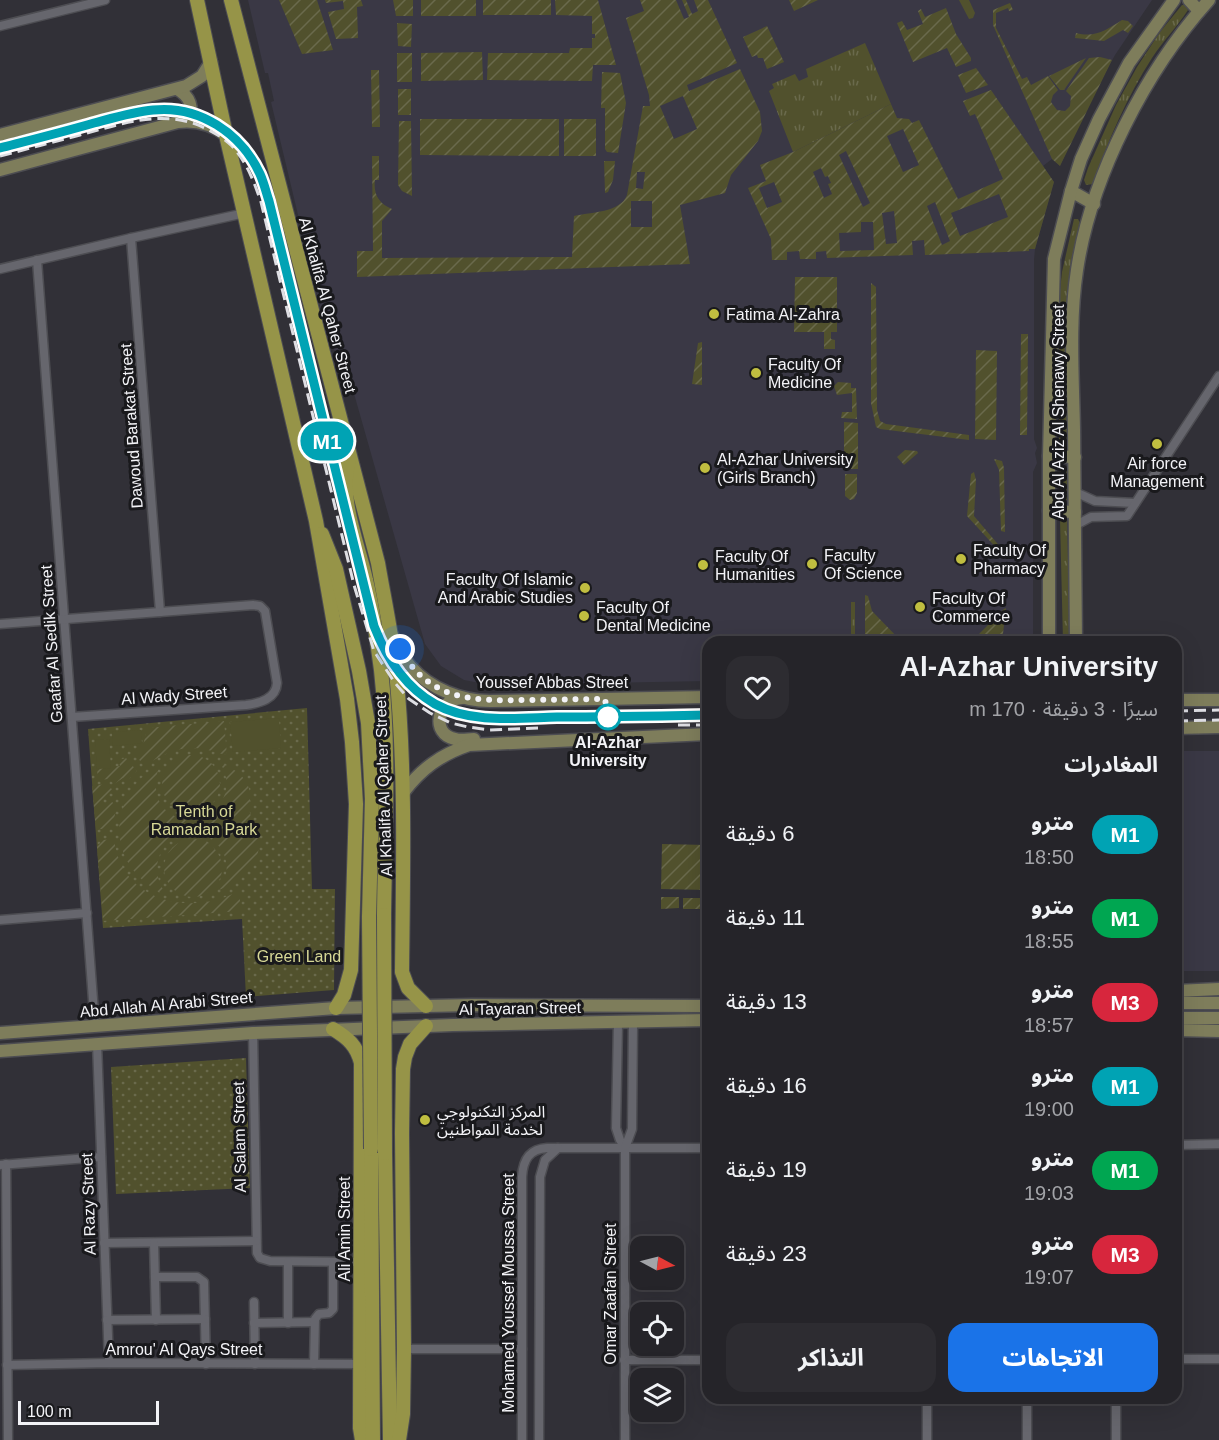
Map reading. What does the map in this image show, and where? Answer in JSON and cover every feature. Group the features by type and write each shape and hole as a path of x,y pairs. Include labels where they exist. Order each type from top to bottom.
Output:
{"main road":[{"path":"197,0 316,521 347,699 356,804 353,924 349,979 336,1008 339,1012 339,1022 333,1029"},
{"name":"Al Khalifa Al Qaher Street","path":"231,0 378,563 390,632 398,701 403,793 403,978 420,1006"},
{"name":"Abd Al Aziz Al Shenawy Street","path":"1049,636 1049,456 1054,259 1071,191 1086,148 1111,96 1148,34 1174,0"},
{"path":"1189,0 1199,11"},
{"name":"Abd Al Aziz Al Shenawy Street","path":"1076,636 1072,325 1081,251 1094,204 1138,99 1181,32 1209,0"},
{"path":"0,135 177,89 197,80 211,62"},
{"path":"177,89 185,94 190,103 191,112 188,122"},
{"path":"0,170 178,122 206,124 226,135"},
{"path":"1071,191 1094,204"},
{"path":"350,454 346,476 347,497 372,608 384,700 386,770 385,1153 390,1440"},
{"path":"1049,456 1075,457"},
{"path":"1049,511 1076,512"},
{"path":"316,521 330,549 336,569 368,723 372,799 369,916 373,1440"},
{"name":"Youssef Abbas Street","path":"390,632 410,666 420,675 442,690 466,699 490,701 702,698"},
{"path":"466,699 452,700 444,706 439,720 444,733 456,740 489,739 502,742"},
{"path":"1182,700 1219,700"},
{"path":"1182,728 1219,728"},
{"path":"403,793 415,777 431,763 449,752 469,746 502,742 702,734"},
{"path":"353,924 363,934 376,940 390,940 402,934"},
{"path":"1182,990 1219,989"},
{"path":"1182,1003 1219,1003"},
{"path":"399,1440 403,1414 404,1349 402,1100 405,1057 421,1026 408,1022 406,1016 408,1010 420,1006"},
{"name":"Al Tayaran Street","path":"336,1008 702,1006"},
{"name":"Abd Allah Al Arabi Street","path":"0,1033 336,1008"},
{"path":"1182,1018 1219,1018"},
{"name":"Al Tayaran Street","path":"333,1029 702,1020"},
{"name":"Abd Allah Al Arabi Street","path":"0,1051 253,1032 333,1029"},
{"name":"Ali Amin Street","path":"333,1029 350,1041 358,1052 361,1063 360,1428 362,1440"},
{"path":"1182,1030 1219,1030"},
{"path":"361,1096 377,1090 402,1100"}],"street":[{"path":"0,26 105,0"},
{"path":"0,269 131,237 245,213"},
{"name":"Dawoud Barakat Street","path":"131,237 160,612"},
{"name":"Gaafar Al Sedik Street","path":"37,260 95,1026"},
{"path":"1076,525 1091,517 1127,516 1219,376"},
{"path":"1075,492 1095,501 1135,503"},
{"name":"Al Wady Street","path":"72,717 246,705 261,702 275,692 277,683 267,614 263,608 253,605 160,612"},
{"path":"0,624 160,612"},
{"path":"0,920 87,914"},
{"name":"Omar Zaafan Street","path":"618,1023 616,1128 625,1148"},
{"name":"Omar Zaafan Street","path":"625,1440 625,1148 632,1129 633,1023"},
{"name":"Al Salam Street","path":"253,1032 256,1241"},
{"name":"Al Razy Street","path":"97,1043 109,1363"},
{"path":"1182,1145 1219,1144"},
{"path":"559,1148 702,1148"},
{"name":"Mohamed Youssef Moussa Street","path":"522,1440 522,1177 524,1162 533,1151 559,1148"},
{"name":"Mohamed Youssef Moussa Street","path":"539,1440 540,1177 545,1160 559,1148"},
{"path":"8,1440 3,1165 101,1157"},
{"path":"522,1177 540,1177"},
{"path":"104,1243 256,1241 257,1253 265,1261 360,1262"},
{"path":"154,1243 156,1320"},
{"path":"288,1262 288,1323"},
{"path":"314,1364 316,1316 329,1313 333,1309 333,1262"},
{"path":"155,1277 203,1279 206,1364"},
{"path":"254,1302 255,1364"},
{"path":"107,1320 205,1319"},
{"path":"254,1323 314,1323"},
{"path":"404,1349 522,1349"},
{"path":"1182,1359 1219,1359"},
{"path":"624,1360 702,1360"},
{"name":"Amrou' Al Qays Street","path":"8,1365 361,1364"},
{"path":"927,1404 927,1440"},
{"path":"1027,1404 1027,1440"},
{"path":"1116,1404 1116,1440"}],"shaded area":[{"path":"248,0 1152,0 1115,55 1088,105 1060,166 1052,159 1043,166 1054,182 1034,260 1034,439 1037,448 1035,453 1037,463 1033,472 1033,636 702,636 702,681 490,685 464,680 441,666 425,644 351,383 344,365 328,340 271,102 274,101 268,73 265,73"},
{"path":"1182,751 1219,751 1219,971 1182,971"}],"green space":[{"path":"279,0 317,0 333,50 302,54"},
{"path":"325,0 361,0 363,6 357,7 358,38 336,39 328,12 344,9 343,1 326,3"},
{"path":"393,0 413,0 413,16 396,16"},
{"path":"421,0 476,0 476,16 421,16"},
{"path":"483,0 551,0 551,15 483,15"},
{"path":"555,0 598,0 616,65 593,65 592,81 487,80 488,53 569,53 570,48 592,48 592,38 595,38 595,34 592,34 592,16 556,15"},
{"path":"640,0 676,0 684,19 689,17 682,0 686,0 692,14 698,11 694,0 708,0 737,63 687,85 689,91 740,69 760,112 762,131 758,141 731,175 725,193 680,205 690,264 357,277 357,251 373,251 372,156 379,156 379,180 375,180 376,194 384,204 392,209 382,221 382,258 572,257 574,216 612,208 623,201 627,195 643,106 650,106 649,95 626,18 644,11","holes":["683,96 697,129 674,139 660,106","637,172 645,172 643,189 636,188","631,201 652,201 652,227 631,227"]},
{"path":"789,0 818,0 794,11"},
{"path":"959,0 969,0 975,13 973,18 969,19"},
{"path":"1010,3 1013,10 1009,11 1008,8 996,13 996,28 1022,79 1027,77 1031,85 1048,76 1058,90 1051,102 1057,110 1065,111 1070,106 1071,96 1066,91 1089,58 1100,57 1112,60 1060,166 1052,159 993,25 993,10"},
{"path":"1182,5 1185,5 1188,10 1156,52 1134,88 1105,151 1093,184 1086,185 1084,180 1088,168 1116,105 1160,32"},
{"path":"946,8 956,34 971,61 956,67 947,48 913,62 897,23 902,21 907,30 923,24 918,11 921,9 925,17"},
{"path":"1122,20 1128,21 1133,26 1128,33 1123,30 1104,41 1075,38 1076,33 1095,34"},
{"path":"397,23 412,24 411,47 398,46"},
{"path":"767,26 784,62 767,69 763,58 758,58 757,55 752,57 743,37"},
{"path":"865,43 891,104 793,152 769,91 774,88 772,84 795,74 799,81 808,77 806,69"},
{"path":"482,52 483,80 421,81 421,53"},
{"path":"397,53 412,53 412,82 397,82"},
{"path":"1086,58 1064,90 1060,90 1049,76"},
{"path":"976,68 988,85 966,93 958,75"},
{"path":"371,70 379,70 380,127 372,127"},
{"path":"602,72 620,73 626,103 618,153 607,152 605,149 605,108 601,108"},
{"path":"398,89 411,89 411,115 398,115"},
{"path":"991,90 1054,182 1035,249 925,255 924,240 912,241 913,255 827,258 826,251 816,252 816,259 800,259 799,251 787,252 787,260 772,260 771,239 748,188 766,181 760,165 793,152 891,104 897,118 909,119 912,123 919,120 958,199 1003,179 975,114 970,116 963,101","holes":["903,129 919,165 903,172 887,136","846,151 870,203 863,207 839,155","821,168 831,183 828,184 832,194 824,198 813,172","774,182 782,202 767,208 759,188","999,194 1008,217 960,236 951,213","935,202 950,241 942,245 927,206","894,211 897,243 886,244 882,213","861,222 873,222 874,250 840,251 839,233 861,232"]},
{"path":"420,119 559,119 559,156 420,155"},
{"path":"564,119 596,119 596,156 564,156"},
{"path":"399,121 411,121 412,196 402,191 398,185"},
{"path":"604,161 615,161 613,180 608,192 605,193"},
{"path":"1074,219 1078,219 1080,223 1067,301 1067,440 1062,443 1059,441 1059,300 1062,272"},
{"path":"795,277 837,277 837,332 831,332 831,339 835,340 835,349 824,349 824,332 794,332"},
{"path":"871,283 876,287 877,410 880,421 886,424 969,435 969,440 876,427 871,403"},
{"path":"1021,334 1028,334 1027,435 1020,435"},
{"path":"702,342 702,385 692,384 698,343"},
{"path":"976,350 997,351 996,440 975,439"},
{"path":"838,382 851,383 851,388 856,388 857,419 841,418 842,412 852,412 852,393 837,395 834,386"},
{"path":"844,422 858,423 858,469 844,469"},
{"path":"905,450 918,453 904,465 897,457"},
{"path":"994,459 1002,461 1004,468 1005,532 1001,531 999,470"},
{"path":"1064,466 1067,470 1067,500 1060,500 1060,470"},
{"path":"974,472 976,480 974,516 1002,549 1000,552 967,516 971,474"},
{"path":"845,474 857,474 857,493 854,499 850,500 845,496"},
{"path":"1060,519 1067,519 1070,636 1063,636"},
{"path":"865,595 868,596 872,611 896,636 865,636"},
{"path":"851,602 855,602 855,636 851,636"},
{"path":"1006,608 1003,636 977,636"},
{"name":"Tenth of Ramadan Park","path":"307,708 312,889 335,889 334,990 246,997 242,919 103,928 88,729"},
{"path":"279,718 281,748 233,752 230,722"},
{"path":"224,721 227,755 195,748 179,749 144,766 134,753 143,746 147,728"},
{"path":"141,730 142,743 113,746 112,732"},
{"path":"109,739 111,768 97,769 95,740"},
{"path":"191,755 202,757 212,763 218,773 220,784 218,795 212,805 202,811 191,813 180,811 170,805 164,795 162,784 164,773 170,763 180,757"},
{"path":"126,758 137,771 126,782 123,778 114,784 109,779 98,780 97,769 120,766 118,760"},
{"path":"220,763 235,771 247,783 250,794 250,813 258,836 259,848 248,871 227,887 219,890 226,873 225,856 215,842 198,834 197,819 214,811 224,797 226,780"},
{"path":"160,764 156,784 159,801 170,813 178,818 189,820 190,833 171,840 160,854 157,872 164,891 162,893 143,881 130,865 122,848 119,830 122,811 130,793 142,777"},
{"path":"106,784 113,790 99,804 104,809 112,802 117,806 112,827 96,830 92,786"},
{"path":"114,839 119,860 130,877 144,890 180,903 200,903 220,899 239,891 241,911 103,921 97,846 103,840"},
{"path":"193,839 204,841 217,852 222,868 220,879 209,892 193,897 182,895 169,884 164,868 166,857 177,844"},
{"path":"662,844 702,845 702,890 661,889"},
{"path":"661,897 679,897 679,908 661,909"},
{"path":"683,898 701,898 701,909 683,909"},
{"path":"246,1058 250,1188 116,1194 111,1067"}],"railway":[{"path":"0,156 127,123 158,119 190,122 223,138 232,146 246,165 261,202 354,585 374,651 395,683 409,699 451,723 490,730 538,728"},
{"path":"373,625 392,662 417,691 433,701 450,710 470,715 537,718"},
{"path":"1182,711 1219,710"},
{"path":"678,715 702,715"},
{"path":"1182,721 1219,720"},
{"path":"678,725 702,725"}],"metro line":[{"name":"M1","path":"0,148 126,115 154,110 181,111 202,117 221,127 248,153 260,174 269,201 374,626 393,665 418,692 435,704 454,712 491,718 702,715"}],"place":[{"name":"Fatima Al-Zahra","path":"714,314"},
{"name":"Faculty Of Medicine","path":"756,373"},
{"name":"Air force Management","path":"1157,444"},
{"name":"Al-Azhar University (Girls Branch)","path":"705,468"},
{"name":"Faculty Of Pharmacy","path":"961,559"},
{"name":"Faculty Of Science","path":"812,564"},
{"name":"Faculty Of Humanities","path":"703,565"},
{"name":"Faculty Of Islamic And Arabic Studies","path":"585,588"},
{"name":"Faculty Of Commerce","path":"920,607"},
{"name":"Faculty Of Dental Medicine","path":"584,616"},
{"name":"Al-Azhar University","path":"608,717"},
{"name":"المركز التكنولوجي لخدمة المواطنين","path":"425,1120"}],"route":[{"path":"400,649 410,666 420,675 442,690 466,699 478,701 605,699 608,717"}],"park label":[{"name":"Green Land","path":"299,956"}]}
